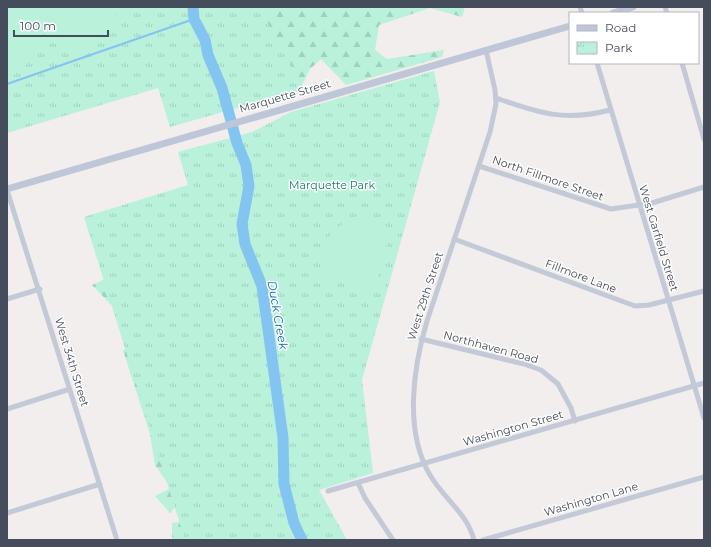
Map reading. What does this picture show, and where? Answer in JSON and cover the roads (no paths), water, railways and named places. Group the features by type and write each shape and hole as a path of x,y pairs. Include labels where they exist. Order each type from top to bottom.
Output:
{"main road":[{"path":"616,12 633,7"},
{"name":"Marquette Street","path":"7,189 569,26"}],"street":[{"name":"West 29th Street","path":"474,540 466,518 430,475 426,464 416,433 414,374 422,339 490,132 496,98 486,50"},
{"name":"West Garfield Street","path":"597,64 704,418"},
{"path":"682,64 704,139"},
{"path":"496,98 552,115 570,117 595,114 610,110"},
{"name":"North Fillmore Street","path":"479,166 604,208 612,209 639,205 704,188"},
{"name":"West 34th Street","path":"7,189 40,289 117,540"},
{"name":"Fillmore Lane","path":"454,238 635,306 668,301 704,291"},
{"path":"7,299 40,289"},
{"name":"Northhaven Road","path":"422,339 524,364 541,370 558,384 571,408 575,421"},
{"name":"Washington Street","path":"328,491 704,383"},
{"path":"7,409 70,389"},
{"name":"Washington Lane","path":"483,540 704,477"},
{"path":"358,483 365,498 393,540"},
{"path":"7,513 100,484"}],"waterway":[{"name":"Duck Creek","path":"193,7 194,19 205,40 208,55 222,88 237,143 246,165 249,186 242,224 245,244 262,286 283,438 284,484 294,523 302,540"},
{"path":"7,84 194,19"}],"park label":[{"name":"Marquette Park","path":"332,185"}]}
